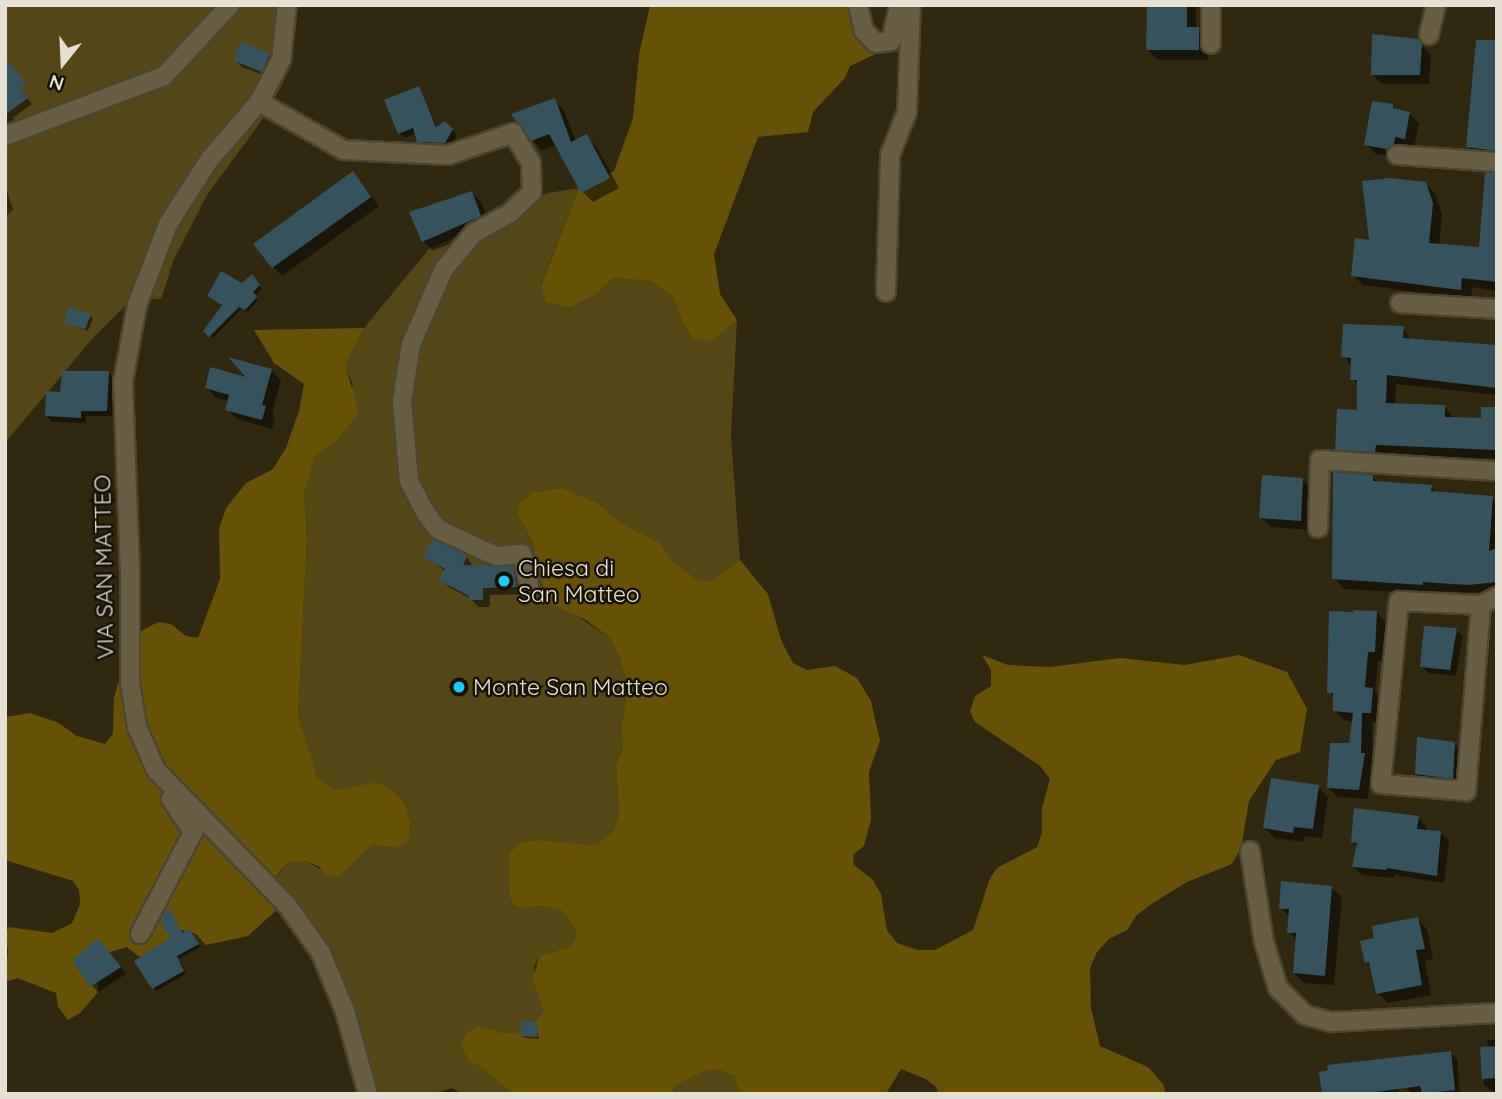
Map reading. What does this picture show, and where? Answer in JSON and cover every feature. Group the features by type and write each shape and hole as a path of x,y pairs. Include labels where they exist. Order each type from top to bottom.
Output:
{"street":[{"path":"5,136 164,76 230,5"},
{"name":"VIA SAN MATTEO","path":"287,5 281,60 259,102 209,160 167,224 137,306 123,382 130,571 130,682 137,727 156,770 287,905 321,953 345,1011 368,1094"},
{"path":"858,5 864,31 875,43 891,41 900,5"},
{"path":"886,292 890,155 907,112 911,5"},
{"path":"1211,5 1211,44"},
{"path":"1429,35 1436,5"},
{"path":"259,102 344,150 448,155 513,133 531,163 532,192 510,213 474,233 444,269 411,344 402,401 409,481 425,512 438,529 485,551 497,556 522,554 529,584"},
{"path":"1397,155 1497,162"},
{"path":"1400,303 1497,309"},
{"path":"1318,528 1320,460 1497,471"},
{"path":"1399,601 1489,601 1466,791 1381,784 1399,601"},
{"path":"140,934 193,832 189,822 164,790 156,770"},
{"path":"1250,851 1264,942 1278,988 1305,1015 1332,1021 1497,1013"}],"shaded area":[{"path":"5,5 296,5 282,85 262,120 207,195 174,259 161,299 131,300 92,339 5,443 5,217 13,210 5,185"},
{"path":"650,5 855,5 870,47 878,53 850,66 845,78 813,112 808,132 758,137 714,254 720,294 737,320 713,341 693,339 682,321 674,298 651,281 613,278 596,294 570,307 546,302 541,286 579,188 614,171 633,118 639,55"},
{"path":"579,188 541,285 547,302 596,294 613,278 651,281 674,298 682,321 713,341 737,320 731,436 740,560 709,583 698,580 675,563 659,542 621,523 598,503 562,488 534,492 518,515 532,541 543,588 571,612 610,638 619,656 628,687 621,728 623,748 616,765 619,815 613,832 596,845 540,840 521,842 522,908 546,906 562,911 574,926 576,936 572,946 539,956 534,967 544,1011 533,1025 516,1033 502,1033 478,1025 469,1062 481,1067 513,1094 368,1094 329,979 274,880 289,861 305,861 338,878 372,844 394,848 410,822 404,802 389,787 375,782 335,792 317,777 308,753 298,716 307,539 304,492 310,464 315,456 337,440 353,384 344,365 364,328 429,249 548,193"},
{"path":"364,328 345,365 359,412 337,440 315,456 304,492 307,539 298,716 317,777 335,791 375,782 389,787 404,802 410,822 409,841 394,848 372,844 338,878 324,874 320,867 305,861 289,861 273,880 280,907 248,936 206,945 196,934 183,930 152,959 138,956 127,947 100,955 98,992 80,1013 68,1020 58,1007 56,993 17,978 5,982 8,951 5,933 9,927 52,933 72,923 80,904 79,890 73,881 5,860 5,717 30,713 57,722 77,736 105,744 113,734 114,698 126,653 141,631 158,622 171,624 186,636 198,638 220,579 219,528 226,508 246,483 273,469 286,448 299,411 304,384 274,363 254,330"},
{"path":"562,488 598,503 621,523 659,542 675,563 698,580 710,582 740,560 768,594 781,640 793,663 807,670 835,666 857,678 871,701 880,741 869,772 871,819 864,846 853,855 854,865 873,880 881,894 887,930 897,943 917,950 935,950 973,930 990,878 997,868 1037,847 1042,833 1042,808 1050,779 1040,766 975,722 970,711 975,696 991,686 991,670 982,655 1008,665 1050,667 1120,658 1185,665 1239,655 1287,672 1307,709 1300,752 1276,760 1249,801 1241,848 1232,864 1187,882 1153,903 1137,915 1127,930 1109,939 1097,952 1090,968 1091,1008 1100,1046 1148,1067 1163,1084 1166,1094 938,1094 936,1087 926,1079 901,1069 886,1094 740,1094 734,1076 719,1070 705,1071 676,1085 672,1094 513,1094 481,1067 469,1062 461,1045 466,1034 478,1025 502,1033 516,1033 533,1025 544,1011 533,981 539,956 572,946 576,936 574,926 562,911 546,906 515,906 510,897 509,854 521,842 540,840 596,845 613,832 619,815 616,765 623,748 621,728 628,687 619,656 610,638 586,620 551,604 543,588 532,541 518,515 519,504 534,492"},
{"path":"719,1070 734,1076 740,1094 672,1094 676,1085 705,1071"}],"building":[{"path":"1147,5 1187,5 1187,27 1199,27 1199,50 1146,50"},
{"path":"1372,34 1419,39 1422,44 1420,75 1371,75"},
{"path":"1476,40 1497,40 1497,151 1466,147"},
{"path":"240,42 270,53 262,72 234,61"},
{"path":"5,57 26,84 20,88 28,98 5,115"},
{"path":"419,86 436,127 445,121 453,129 445,143 417,142 413,128 398,134 384,100"},
{"path":"555,98 571,142 587,134 610,178 581,193 549,134 531,141 511,114"},
{"path":"1372,101 1393,104 1393,108 1410,112 1405,139 1395,137 1394,144 1387,149 1364,145"},
{"path":"353,171 371,197 272,268 253,244"},
{"path":"1485,173 1497,173 1497,282 1462,278 1461,290 1351,276 1355,238 1369,240 1362,181 1390,178 1426,182 1433,203 1429,243 1479,247"},
{"path":"472,191 481,216 422,242 409,212"},
{"path":"221,271 242,283 252,274 260,285 253,292 257,297 245,310 239,307 209,337 203,331 222,305 207,296"},
{"path":"68,307 91,314 85,329 64,323"},
{"path":"1343,324 1404,326 1403,338 1497,345 1497,388 1387,375 1386,403 1445,405 1445,417 1481,418 1481,407 1497,407 1497,450 1376,445 1375,452 1335,450 1337,409 1357,410 1357,380 1350,380 1351,358 1341,357"},
{"path":"228,357 272,369 262,405 266,406 262,420 225,410 229,395 205,388 210,367 246,377"},
{"path":"62,371 109,371 107,411 81,411 81,418 45,416 46,391 60,392"},
{"path":"1333,472 1373,475 1373,481 1432,485 1431,491 1493,496 1489,551 1497,548 1497,582 1468,585 1423,582 1423,585 1332,579"},
{"path":"1262,475 1303,478 1301,521 1259,518"},
{"path":"433,539 468,555 463,565 513,566 517,587 483,588 483,600 469,600 469,596 439,580 445,569 423,557"},
{"path":"1353,610 1377,611 1375,652 1368,652 1365,687 1373,688 1371,713 1362,713 1361,753 1365,753 1359,790 1327,788 1330,743 1349,743 1353,713 1333,711 1333,693 1327,693 1329,611 1354,612"},
{"path":"1424,626 1457,628 1450,670 1420,667"},
{"path":"1417,737 1455,742 1453,779 1415,774"},
{"path":"1271,778 1319,785 1313,829 1294,827 1293,833 1263,828"},
{"path":"1354,808 1419,816 1417,829 1441,831 1437,876 1387,868 1352,867 1357,843 1351,842"},
{"path":"1281,881 1332,886 1325,976 1293,973 1296,933 1287,933 1289,909 1279,909"},
{"path":"169,908 182,933 189,929 199,944 177,956 184,971 152,989 134,961 170,938 160,920"},
{"path":"1418,917 1425,949 1416,950 1422,985 1376,994 1369,962 1365,963 1360,941 1374,938 1372,926"},
{"path":"98,938 121,967 90,987 72,960"},
{"path":"521,1021 537,1022 537,1037 521,1036"},
{"path":"1497,1046 1497,1078 1482,1079 1480,1047"},
{"path":"1451,1051 1455,1090 1422,1094 1420,1086 1361,1094 1322,1094 1319,1072 1328,1070 1327,1065"}],"place":[{"name":"Chiesa di San Matteo","path":"504,581"},
{"name":"Monte San Matteo","path":"459,687"}]}
